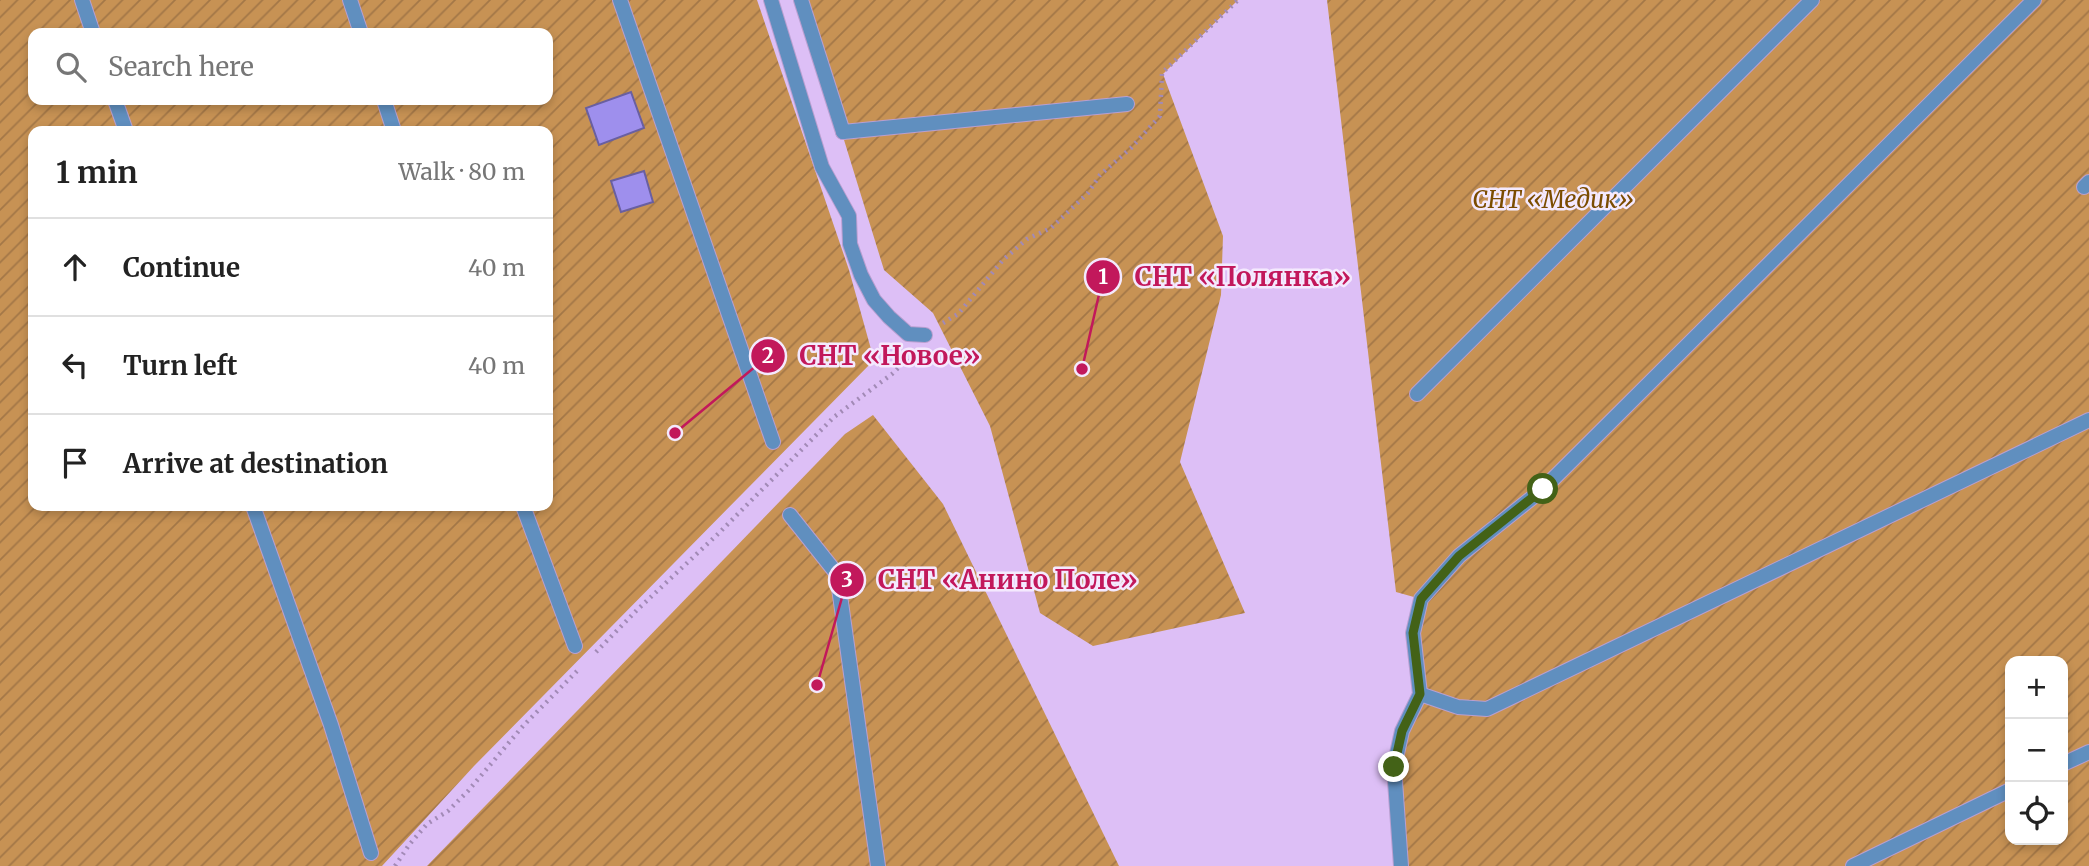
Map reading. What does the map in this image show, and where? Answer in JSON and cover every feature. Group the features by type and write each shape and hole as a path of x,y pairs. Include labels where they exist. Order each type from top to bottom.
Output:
{"street":[{"path":"82,0 91,28"},
{"path":"350,0 359,28"},
{"path":"620,0 773,442"},
{"path":"771,0 822,167 849,216 850,244 861,275 874,300 889,317 908,334 925,335"},
{"path":"801,0 843,132 1127,104"},
{"path":"1417,394 1812,0"},
{"path":"1401,866 1394,767 1402,731 1420,694 1413,633 1421,599 1459,556 1543,489 2034,0"},
{"path":"117,105 124,126"},
{"path":"386,105 392,126"},
{"path":"1420,694 1458,707 1487,709 2089,420"},
{"path":"255,511 331,725 371,853"},
{"path":"525,511 575,646"},
{"path":"790,515 837,574 878,866"},
{"path":"2068,762 2089,752"},
{"path":"1853,866 2005,792"}],"path":[{"path":"590,659 834,417 892,374 910,356 925,335 958,313 1003,260 1027,239 1051,228 1088,193 1100,175 1131,148 1160,116 1163,74 1238,0"},
{"path":"395,866 427,824 448,811 468,791 523,726 580,668"}],"green space":[{"path":"0,0 757,0 849,270 874,360 474,766 382,866 0,866"},
{"path":"801,0 1238,0 1163,74 1223,236 1221,295 1180,462 1245,613 1093,646 1040,613 990,426 933,313 884,270"},
{"name":"СНТ «Медик»","path":"1327,0 2089,0 2089,866 1401,866 1394,767 1420,694 1413,633 1421,599 1396,592"},
{"path":"873,415 943,504 1119,866 427,866 845,434"}],"building":[{"path":"631,92 644,128 599,145 586,108"},
{"path":"644,171 653,202 621,212 611,181"}],"place":[{"name":"СНТ «Полянка»","path":"1082,369"},
{"name":"СНТ «Новое»","path":"675,433"},
{"name":"СНТ «Анино Поле»","path":"817,685"}],"route":[{"path":"1394,767 1402,731 1420,694 1413,633 1421,599 1459,556 1543,489"}]}
